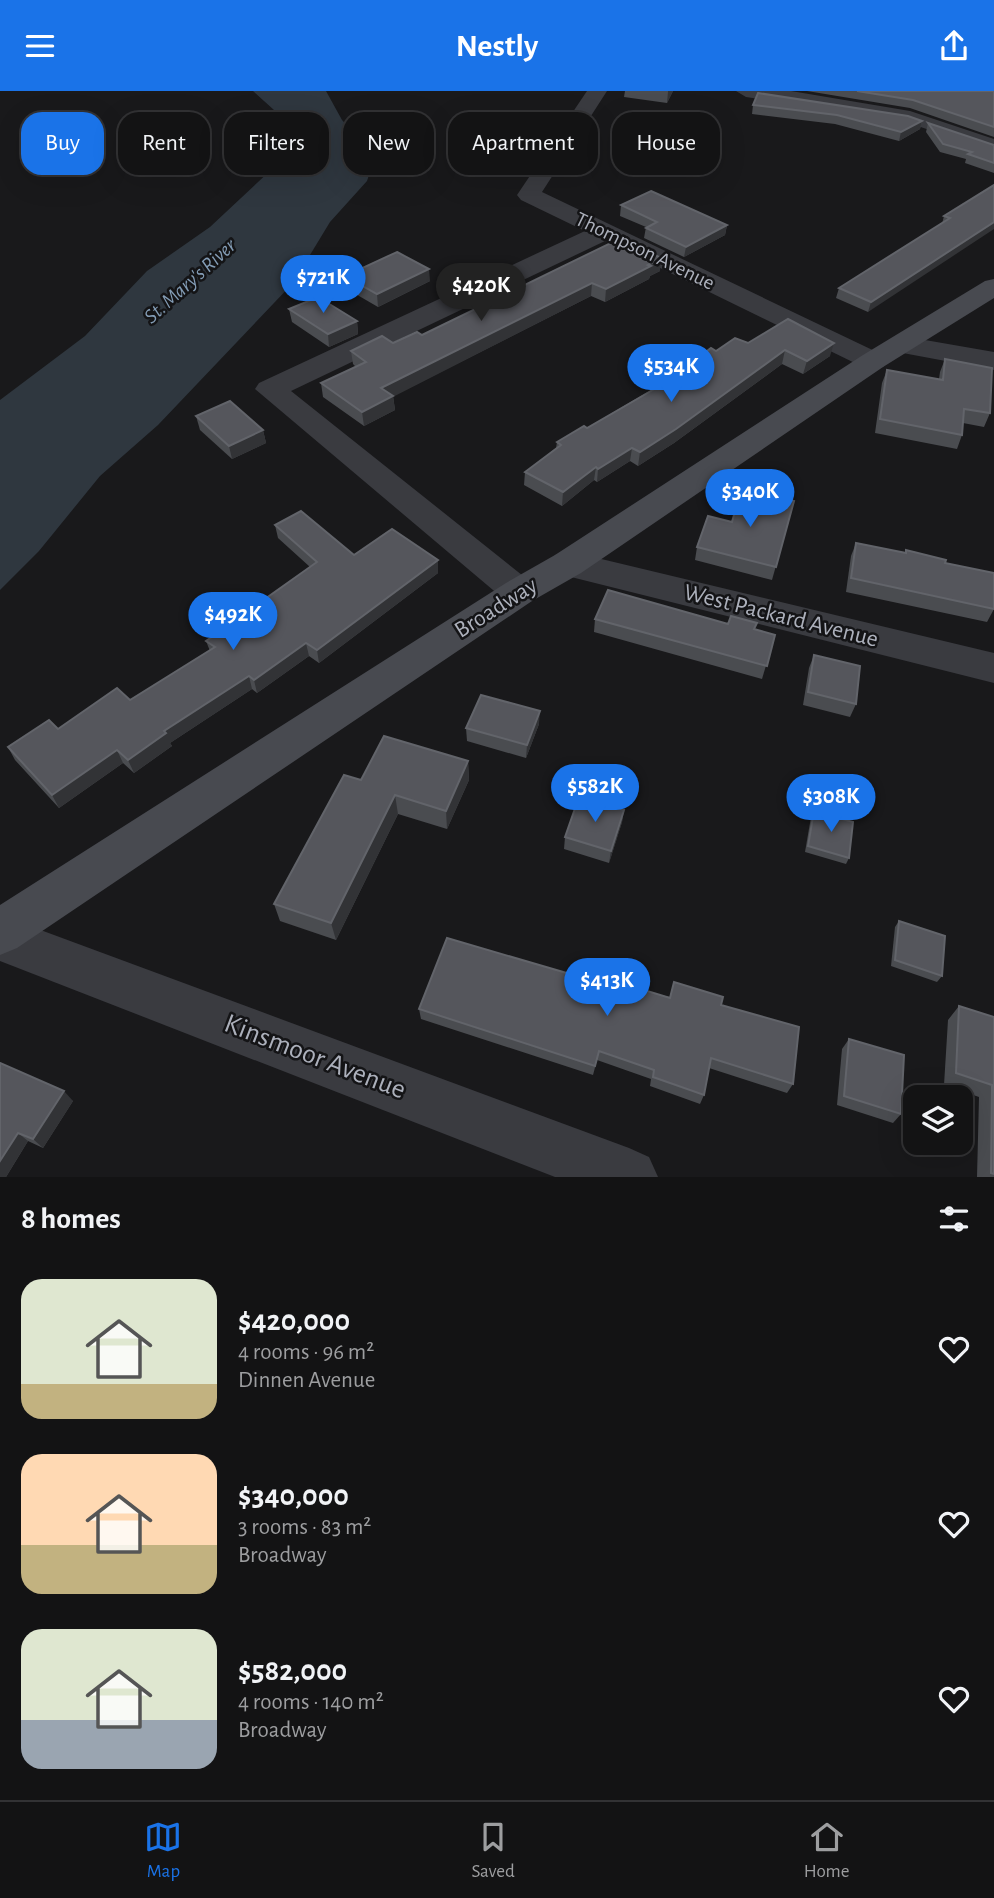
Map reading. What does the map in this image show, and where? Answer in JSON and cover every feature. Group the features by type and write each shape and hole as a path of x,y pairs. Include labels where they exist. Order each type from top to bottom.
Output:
{"main road":[{"name":"Broadway","path":"0,932 519,592 568,564 888,353 994,287"}],"street":[{"name":"Thompson Avenue","path":"597,91 529,195 888,353 994,361"},
{"path":"746,91 910,117 994,146"},
{"path":"519,592 270,389 606,231"},
{"name":"West Packard Avenue","path":"568,564 994,668"},
{"name":"Kinsmoor Avenue","path":"0,938 629,1177"}],"water":[{"name":"St. Mary's River","path":"253,91 326,91 343,121 343,175 369,175 367,181 330,222 293,283 158,425 100,476 39,551 0,590 0,400 85,336 147,271 210,227 266,175 329,175 329,112 276,112"}],"building":[{"path":"857,91 994,91 994,127 913,100"},
{"path":"758,93 908,116 922,121 901,132 837,115 753,105"},
{"path":"928,123 994,145 994,163 968,154 972,152 943,144"},
{"path":"994,185 994,222 871,302 839,288 950,218 944,216"},
{"path":"651,191 727,225 686,247 646,228 657,222 621,205"},
{"path":"621,238 661,258 606,289 592,283 381,388 393,396 362,412 321,383 366,362 351,351 382,336 393,343 417,332 422,335"},
{"path":"397,252 429,269 377,294 345,276"},
{"path":"318,297 357,321 328,334 289,309"},
{"path":"788,319 834,343 807,361 785,350 676,429 640,452 632,448 598,469 596,467 563,492 525,472 561,445 557,442 584,426 587,428 663,384 711,348 716,351 735,338 748,343"},
{"path":"945,359 992,368 990,413 964,409 962,435 880,419 887,370 943,380"},
{"path":"230,401 263,430 229,446 196,416"},
{"path":"741,490 794,501 776,567 697,547 708,516 732,522"},
{"path":"301,511 354,555 392,529 438,560 317,650 306,643 254,680 249,676 164,731 166,733 128,760 117,750 52,795 8,747 49,720 58,729 117,688 130,700 215,647 206,641 317,562 275,525"},
{"path":"856,543 906,553 906,550 946,560 945,563 994,573 994,609 851,578"},
{"path":"608,590 728,624 731,616 757,623 754,629 775,635 767,666 595,619"},
{"path":"814,655 860,666 856,704 808,692"},
{"path":"481,695 540,711 527,745 466,728"},
{"path":"384,736 468,761 446,811 395,795 331,923 274,904 344,775 361,780"},
{"path":"579,797 624,810 611,851 565,837"},
{"path":"814,811 853,822 849,858 808,846"},
{"path":"899,921 945,936 942,976 895,960"},
{"path":"447,938 594,981 595,975 670,998 674,982 723,997 721,1005 799,1027 793,1084 711,1058 704,1095 653,1077 654,1070 599,1051 595,1066 419,1009"},
{"path":"959,1006 994,1017 994,1174 991,1173 992,1085 956,1073"},
{"path":"849,1039 904,1055 901,1114 844,1096"},
{"path":"0,1063 64,1091 33,1139 18,1133 0,1161"}]}
